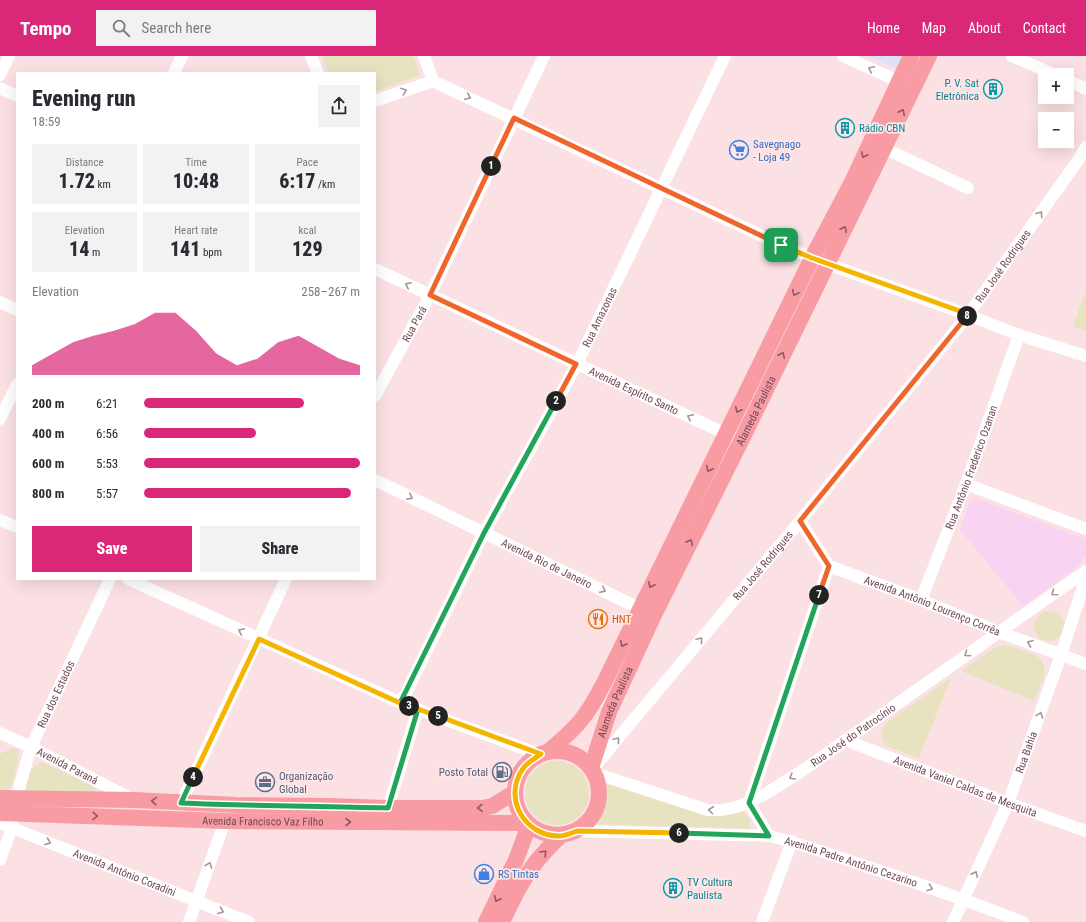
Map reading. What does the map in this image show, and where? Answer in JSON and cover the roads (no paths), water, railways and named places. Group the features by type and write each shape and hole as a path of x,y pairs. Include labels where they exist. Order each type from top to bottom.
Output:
{"main road":[{"name":"Alameda Paulista","path":"593,771 609,712 647,612 726,434 820,261 884,148 906,85 911,56"},
{"name":"Alameda Paulista","path":"544,753 582,719 595,700 647,612 741,441 820,261 853,180 906,85 929,56"},
{"path":"560,751 572,754 583,760 593,771 599,786 600,799 596,812 588,823 577,831 560,836 549,835 538,831 528,824 520,814 516,804 515,792 517,780 522,770 530,761 544,753 560,751"},
{"name":"Avenida Francisco Vaz Filho","path":"11,813 134,800 236,805 484,808 492,806 515,792"},
{"name":"Avenida Francisco Vaz Filho","path":"0,798 11,813"},
{"name":"Avenida Francisco Vaz Filho","path":"11,813 225,821 528,824"},
{"path":"486,922 516,860 528,824"},
{"path":"502,922 530,869 540,856 560,836"}],"street":[{"path":"0,75 9,56"},
{"path":"174,72 182,56"},
{"path":"311,56 318,72"},
{"path":"424,56 433,81"},
{"name":"Rua Pará","path":"376,394 430,295 544,56"},
{"name":"Rua Amazonas","path":"400,703 484,533 576,364 725,56"},
{"path":"843,56 906,85"},
{"path":"1012,56 1039,68"},
{"path":"376,101 433,81 781,245 820,261 968,314 1019,334 1086,356"},
{"path":"1074,83 1086,88"},
{"path":"0,88 16,96"},
{"name":"Rua José Rodrigues","path":"593,771 614,743 800,521 968,314 1079,159 1086,147"},
{"path":"884,148 968,188"},
{"name":"Avenida Espírito Santo","path":"376,269 741,441"},
{"path":"0,302 16,310"},
{"name":"Rua Antônio Frederico Ozanan","path":"921,600 966,484 1019,334"},
{"path":"0,419 16,386"},
{"name":"Avenida Rio de Janeiro","path":"376,480 647,612"},
{"path":"966,484 1086,529"},
{"path":"0,520 16,528"},
{"path":"769,836 749,803 829,566 800,521"},
{"name":"Avenida Antônio Lourenço Corrêa","path":"829,566 1086,664"},
{"name":"Rua José do Patrocínio","path":"593,771 708,810 727,810 749,803 799,772 1086,570"},
{"name":"Rua Bahia","path":"953,922 1008,803 1061,655 1086,577"},
{"name":"Rua dos Estados","path":"0,860 6,844 11,813 31,747 110,580"},
{"path":"130,580 400,703 544,753"},
{"path":"181,803 286,580"},
{"path":"388,808 418,709"},
{"name":"Avenida Paraná","path":"2,737 31,747 134,800"},
{"name":"Avenida Vaniel Caldas de Mesquita","path":"845,740 1008,803 1086,831"},
{"name":"Avenida Antônio Coradini","path":"0,823 11,813 28,834 250,922"},
{"path":"189,922 225,821"},
{"name":"Avenida Padre Antônio Cezarino","path":"577,831 769,836 792,841 963,899 1023,922"},
{"path":"6,844 28,834"},
{"path":"762,922 792,841"}],"place":[{"name":"P. V. Sat Eletrônica","path":"993,89"},
{"name":"Rádio CBN","path":"845,128"},
{"name":"Savegnago - Loja 49","path":"739,150"},
{"name":"HNT","path":"598,619"},
{"name":"Posto Total","path":"502,772"},
{"name":"Organização Global","path":"265,782"},
{"name":"RS Tintas","path":"484,874"},
{"name":"TV Cultura Paulista","path":"673,888"}]}
